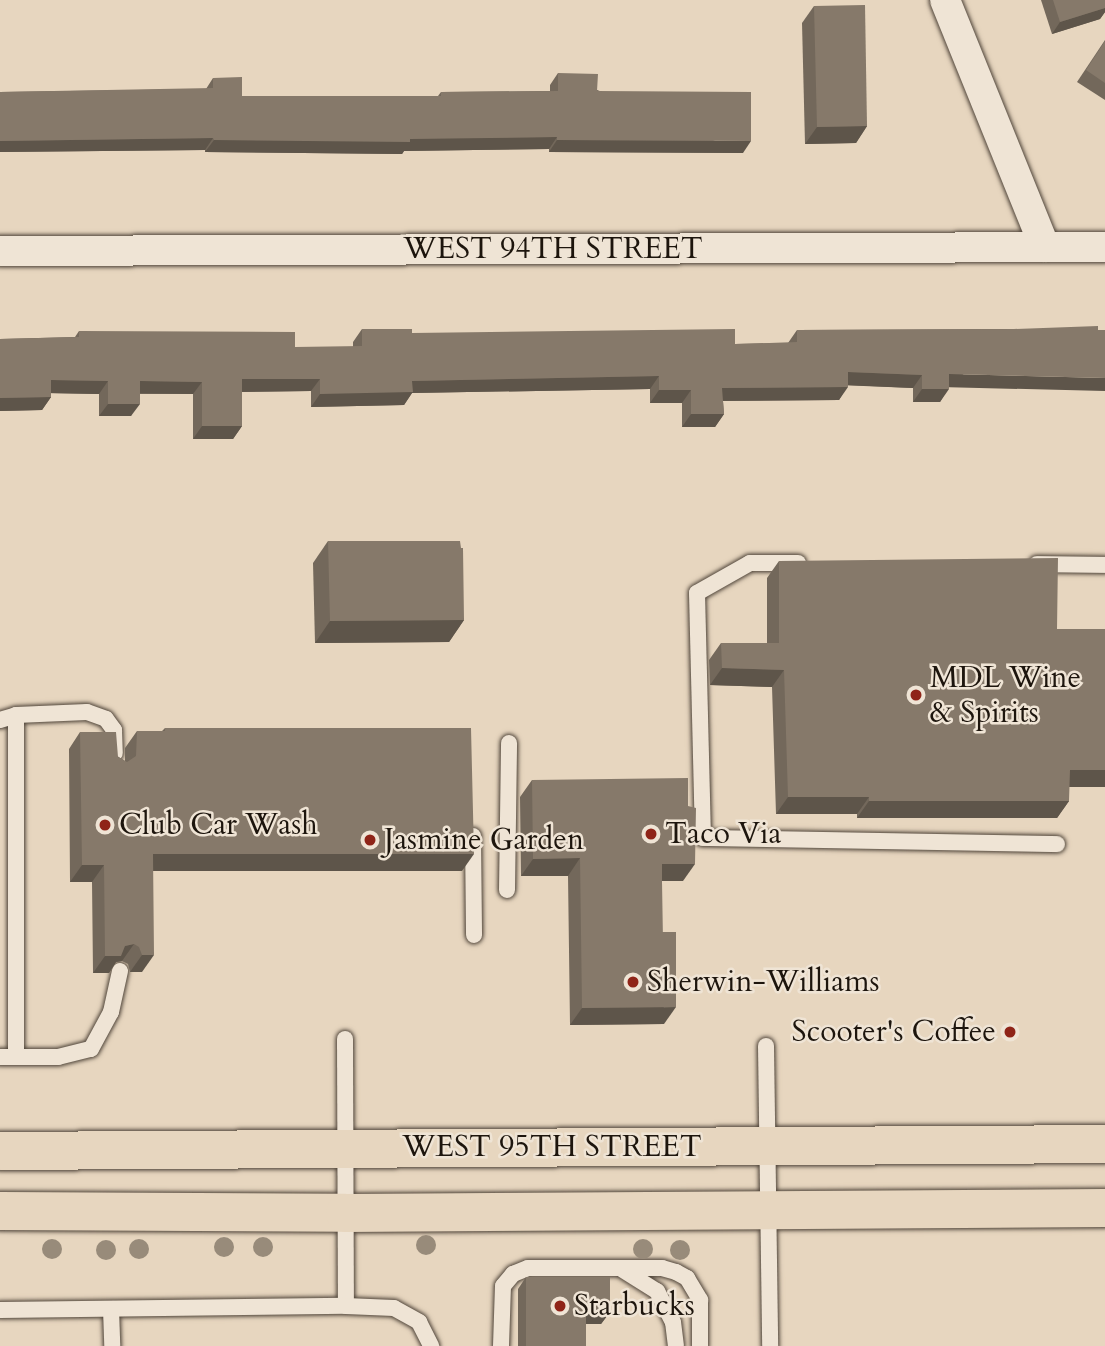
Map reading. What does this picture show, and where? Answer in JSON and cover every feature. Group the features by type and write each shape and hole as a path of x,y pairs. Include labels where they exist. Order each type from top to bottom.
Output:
{"main road":[{"name":"WEST 95TH STREET","path":"0,1152 1105,1144"},
{"path":"0,1210 345,1213 1105,1209"}],"street":[{"path":"945,0 1045,247"},
{"name":"WEST 94TH STREET","path":"0,251 1105,247"}],"lane":[{"path":"818,564 750,563 697,593 703,838 1057,844"},
{"path":"1023,564 1105,565"},
{"path":"0,720 16,715 87,712 106,719 114,730 116,769"},
{"path":"16,715 8,1057 58,1057 91,1049 111,1012 120,971"},
{"path":"507,890 509,743"},
{"path":"472,825 474,935"},
{"path":"345,1039 346,1306"},
{"path":"766,1046 770,1346"},
{"path":"501,1346 503,1286 513,1274 528,1268 662,1268 687,1278 700,1300 699,1346"},
{"path":"619,1268 657,1291 673,1322 676,1346"},
{"path":"0,1310 346,1306 394,1308 419,1322 431,1346"},
{"path":"111,1309 112,1346"}],"building":[{"path":"1053,0 1105,0 1105,8 1060,22"},
{"path":"865,5 867,126 817,127 814,6"},
{"path":"1105,41 1105,83 1086,70"},
{"path":"558,73 598,74 597,91 751,92 751,141 557,140 557,137 410,139 410,142 213,138 0,141 0,92 213,88 213,78 242,77 242,96 441,96 441,92 558,91"},
{"path":"1098,326 1098,330 1105,330 1105,378 949,374 949,389 922,389 922,375 848,372 848,387 722,388 724,414 691,414 691,390 659,390 659,376 412,381 413,392 320,394 320,379 242,379 242,426 202,426 202,382 140,381 140,404 108,404 108,381 51,380 51,397 0,398 0,339 79,337 79,331 295,332 295,347 362,346 362,329 412,329 412,333 735,329 735,344 797,342 797,330"},
{"path":"328,541 460,541 463,548 464,620 330,621"},
{"path":"1058,558 1057,629 1105,629 1105,770 1070,770 1069,801 869,801 869,797 788,797 784,670 722,668 721,643 779,643 779,561"},
{"path":"165,728 471,728 474,854 153,854 154,955 142,955 139,947 134,944 125,946 121,956 105,956 104,865 82,865 80,732 116,732 118,757 127,762 136,756 137,731 165,731"},
{"path":"688,778 688,806 696,808 695,864 662,864 662,932 676,932 676,1007 582,1008 580,858 533,859 532,780"},
{"name":"Starbucks","path":"526,1277 610,1277 610,1312 586,1312 586,1346 526,1346"}],"place":[{"name":"MDL Wine & Spirits","path":"916,695"},
{"name":"Club Car Wash","path":"105,825"},
{"name":"Taco Via","path":"651,834"},
{"name":"Jasmine Garden","path":"370,840"},
{"name":"Sherwin-Williams","path":"633,982"},
{"name":"Scooter's Coffee","path":"1010,1032"},
{"name":"Starbucks","path":"560,1306"}]}
